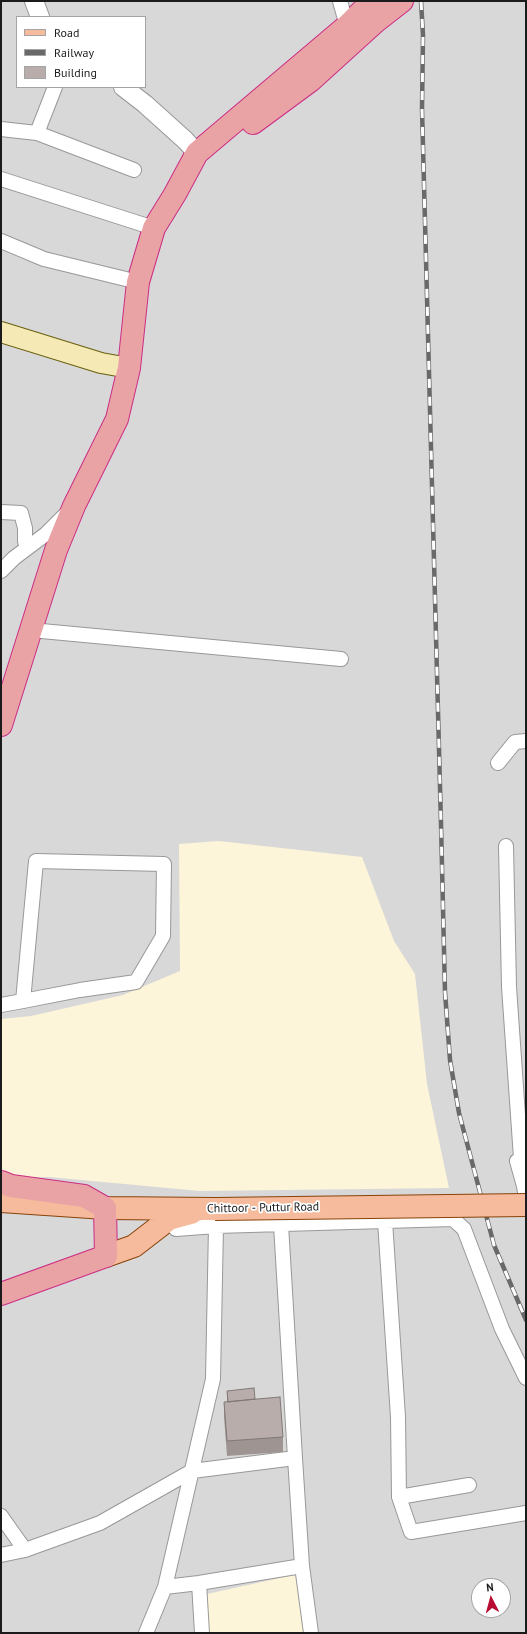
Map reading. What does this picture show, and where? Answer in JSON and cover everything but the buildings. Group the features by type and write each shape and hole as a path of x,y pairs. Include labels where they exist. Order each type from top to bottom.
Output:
{"highway":[{"path":"1,725 56,550 74,506 117,419 129,368 138,282 154,228 175,194 197,153 348,26 372,1"},
{"path":"175,194 214,156 258,120 310,81 375,22 402,1"},
{"path":"1,1182 11,1186 84,1196 105,1208 106,1256 1,1294"}],"main road":[{"path":"1,332 101,364 129,368"},
{"name":"Chittoor - Puttur Road","path":"1,1201 211,1215 526,1194"},
{"path":"106,1256 134,1246 165,1213"}],"street":[{"path":"34,1 40,16"},
{"path":"340,1 348,26"},
{"path":"37,134 55,88"},
{"path":"124,88 185,140 197,153"},
{"path":"1,128 37,134 134,170"},
{"path":"1,179 154,228"},
{"path":"1,241 44,259 138,282"},
{"path":"1,571 27,548 46,534 74,506"},
{"path":"1,512 21,513 25,528 25,541 27,548"},
{"path":"31,630 341,659"},
{"path":"498,763 515,742 526,741"},
{"path":"506,846 509,987 521,1158 526,1194"},
{"path":"1,1005 23,1001 80,990 136,982 163,936 164,864 36,861 23,1001"},
{"path":"146,1633 165,1587 213,1379 211,1215 280,1225 453,1220 464,1229 502,1329 526,1378"},
{"path":"385,1221 398,1417 399,1497 411,1532 526,1513"},
{"path":"280,1225 302,1566 311,1633"},
{"path":"1,1555 25,1550 100,1523 192,1471 295,1458"},
{"path":"399,1497 469,1486"},
{"path":"1,1516 25,1550"},
{"path":"165,1587 199,1584 302,1566"},
{"path":"199,1584 202,1633"}],"shaded area":[{"path":"1,1 526,1 526,1633 1,1633"},
{"path":"219,841 362,857 394,941 415,974 427,1084 449,1188 200,1191 49,1177 1,1178 1,1019 31,1016 123,995 180,971 179,844"},
{"path":"298,1574 306,1633 209,1633 207,1594"}],"railway":[{"path":"421,1 423,35 422,109 445,992 450,1060 459,1113 494,1245 526,1320"}]}
